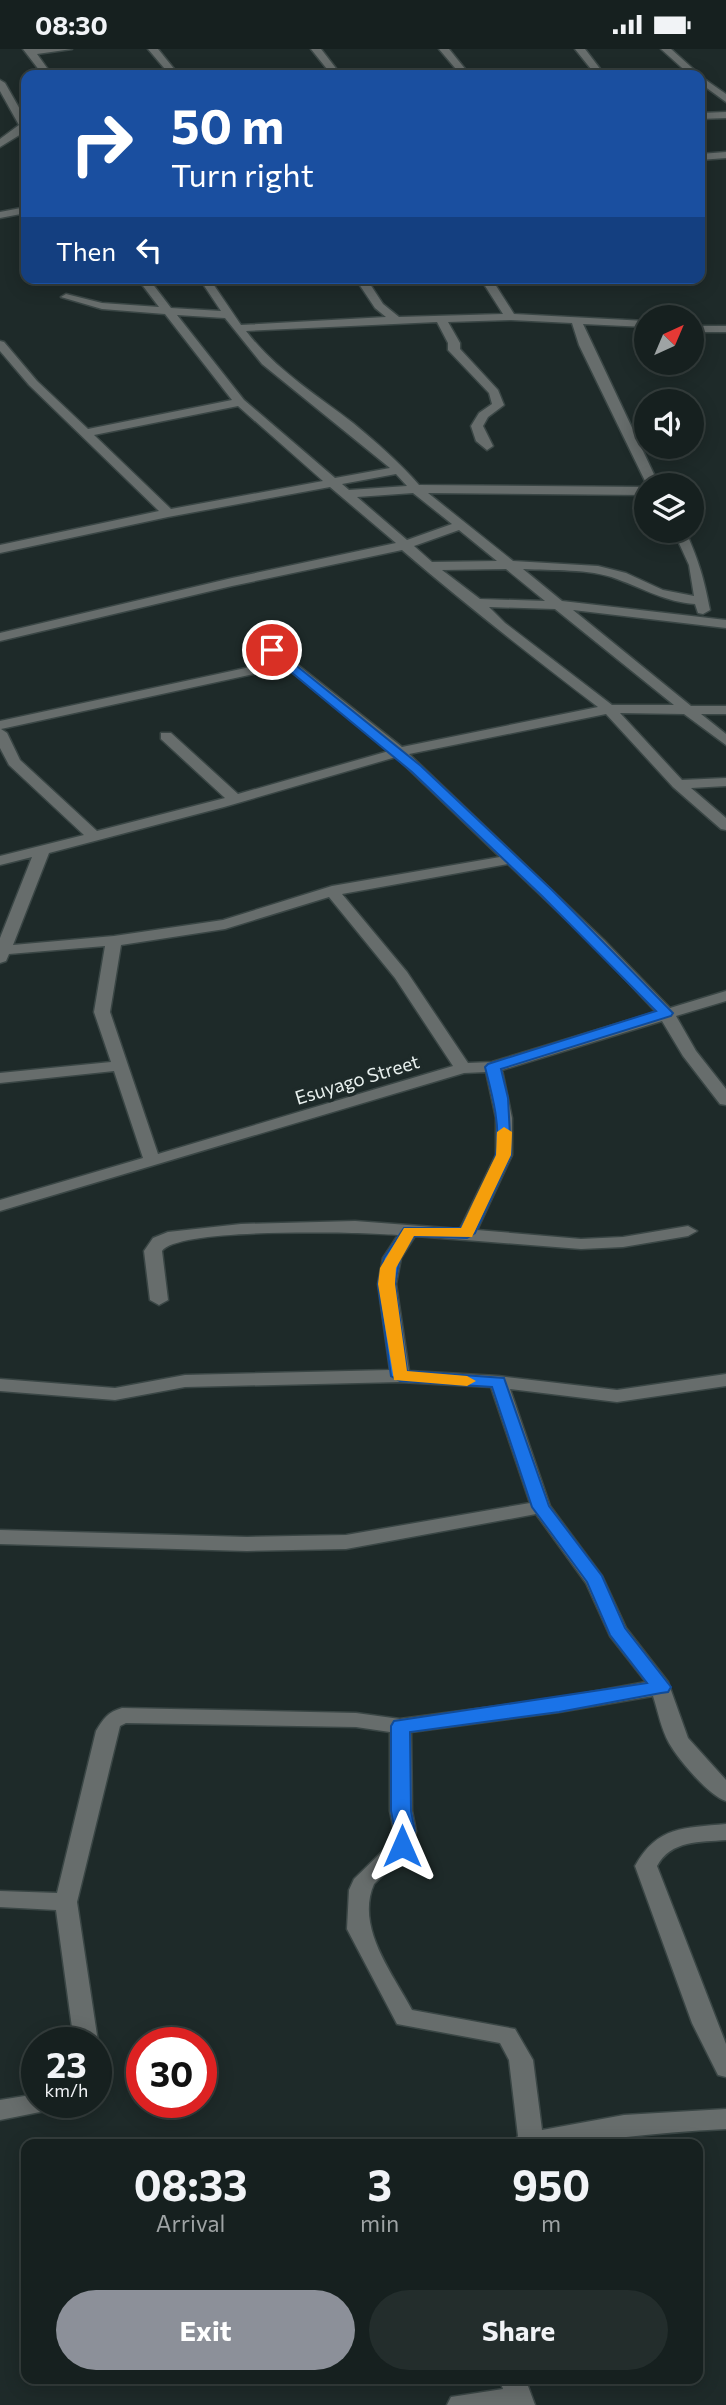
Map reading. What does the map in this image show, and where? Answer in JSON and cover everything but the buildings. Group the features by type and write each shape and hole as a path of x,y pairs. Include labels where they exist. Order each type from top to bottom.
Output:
{"street":[{"path":"30,50 67,49"},
{"path":"153,49 171,70"},
{"path":"316,49 332,70"},
{"path":"444,49 462,70"},
{"path":"580,49 596,70"},
{"path":"666,49 689,70"},
{"path":"30,50 44,70"},
{"path":"0,83 21,121"},
{"path":"705,83 726,99"},
{"path":"705,116 726,115"},
{"path":"0,145 21,130"},
{"path":"705,157 726,155"},
{"path":"0,215 21,212"},
{"path":"146,284 240,401 429,566 609,709 678,784 726,826"},
{"path":"208,284 228,316 278,371 304,389 401,470 416,489 726,741"},
{"path":"364,284 379,306 396,320"},
{"path":"489,284 512,317"},
{"path":"66,297 102,306 228,316"},
{"path":"239,328 512,317 634,323"},
{"path":"440,318 454,344 454,350 494,392 499,405 483,415 477,426 486,446"},
{"path":"576,320 584,345 647,473"},
{"path":"704,328 726,329"},
{"path":"0,344 33,383 88,433 168,513"},
{"path":"88,433 240,401"},
{"path":"1,548 168,513 401,470"},
{"path":"345,494 416,489 634,491"},
{"path":"0,637 232,582 406,545 461,526"},
{"path":"686,543 694,560 703,601 703,623"},
{"path":"429,566 512,565 598,570 621,576 680,600 703,601"},
{"path":"477,603 560,605 726,624"},
{"path":"500,625 523,603"},
{"path":"257,637 399,753 513,859 666,1013 689,1053 726,1100"},
{"path":"0,725 287,663"},
{"path":"0,861 399,753 483,733 609,709 692,712 726,710"},
{"path":"0,733 7,764 95,837"},
{"path":"166,736 235,799"},
{"path":"678,784 726,782"},
{"path":"43,851 2,954 226,924 332,891 513,859"},
{"path":"332,891 401,975 463,1068"},
{"path":"114,941 102,1012 152,1161"},
{"name":"Esuyago Street","path":"0,1206 463,1068 493,1067 726,996"},
{"path":"0,1078 118,1066"},
{"path":"467,1233 504,1155 504,1118 493,1067"},
{"path":"159,1300 153,1251 159,1242 174,1236 241,1229 355,1226 604,1244 688,1231"},
{"path":"400,1376 387,1284 392,1258 409,1231"},
{"path":"0,1385 115,1394 186,1381 400,1376 498,1382 617,1396 726,1380"},
{"path":"498,1382 541,1507 595,1581 617,1630 661,1687 678,1740 695,1762 726,1793"},
{"path":"0,1537 247,1544 345,1542 541,1507"},
{"path":"84,2027 66,1902 107,1731 113,1721 122,1715 356,1720 400,1726 559,1705 661,1687"},
{"path":"400,1726 401,1811 405,1831 402,1846 365,1879 360,1890 358,1929 405,2018 507,2035 521,2060 527,2139"},
{"path":"726,1832 664,1841 652,1852 646,1866 704,2023 726,2068"},
{"path":"0,1899 66,1902"},
{"path":"0,2110 21,2106"},
{"path":"541,2139 577,2129 620,2123 726,2119"},
{"path":"460,2405 518,2394"}],"slow traffic":[{"path":"467,1381 400,1376 387,1284 388,1268 409,1231 467,1233 504,1155 504,1132"}],"route":[{"path":"272,650 417,769 599,943 666,1013 493,1067 501,1098 505,1136 504,1155 497,1172 467,1233 409,1231 392,1258 387,1284 400,1376 498,1382 541,1507 595,1581 617,1630 661,1687 559,1705 400,1726 401,1811 405,1831 402,1846"}]}
